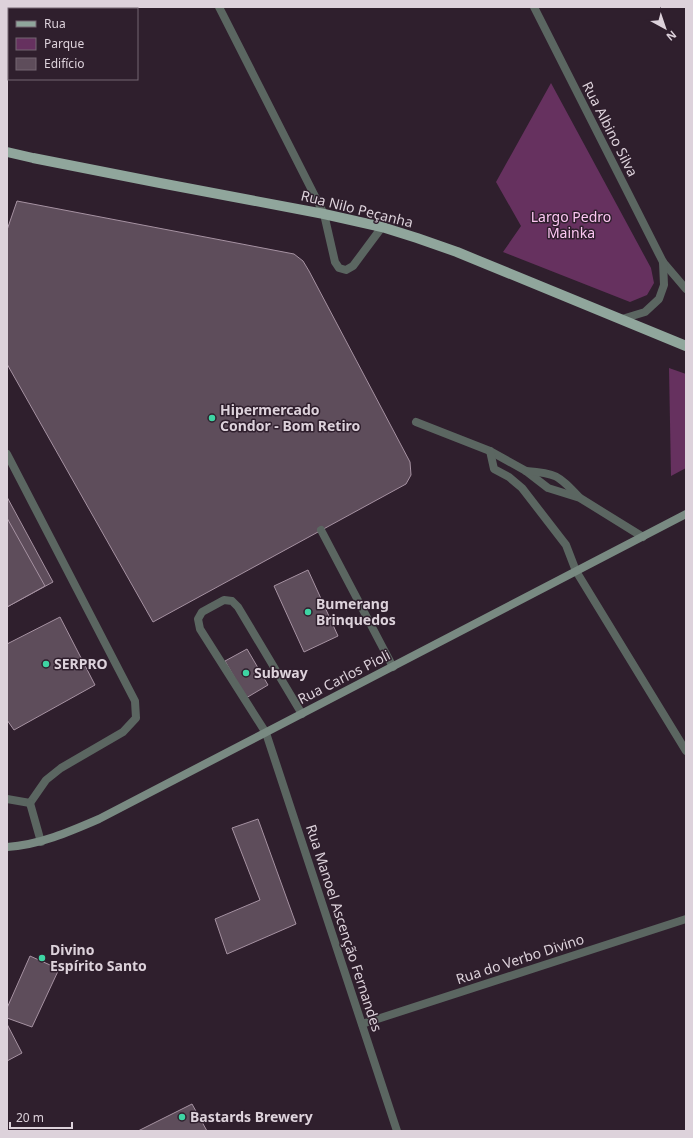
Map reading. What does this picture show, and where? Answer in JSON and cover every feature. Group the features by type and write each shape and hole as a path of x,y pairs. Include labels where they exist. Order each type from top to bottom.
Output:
{"main road":[{"name":"Rua Nilo Peçanha","path":"7,152 324,214 382,228 457,252 686,346"},
{"name":"Rua Carlos Pioli","path":"7,847 41,842 99,819 686,514"}],"street":[{"path":"219,7 324,214 335,262 339,268 346,270 354,266 382,228"},
{"name":"Rua Albino Silva","path":"534,7 663,262 686,290"},
{"name":"Rua Albino Silva","path":"622,319 645,312 659,299 664,285 663,262"},
{"path":"416,422 490,451 526,471 548,488 580,498 643,536"},
{"path":"490,451 494,469 509,477 522,488 566,545 576,571 686,751"},
{"path":"7,454 135,701 136,718 123,732 61,768 46,780 30,803"},
{"path":"526,471 545,472 554,475 562,480 580,498"},
{"path":"321,530 393,666"},
{"name":"Rua Manoel Ascenção Fernandes","path":"302,714 238,607 232,601 224,600 202,612 198,619 200,629 266,733 397,1131"},
{"path":"7,799 30,803"},
{"path":"30,803 41,842"},
{"name":"Rua do Verbo Divino","path":"362,1024 686,919"}],"green space":[{"name":"Largo Pedro Mainka","path":"551,83 651,268 654,283 647,295 630,302 503,252 521,226 496,182"},
{"path":"669,368 686,374 686,468 671,476"}],"building":[{"name":"Hipermercado Condor - Bom Retiro","path":"17,201 294,254 303,261 309,271 410,462 411,475 406,484 153,622 7,364 7,230"},
{"path":"7,497 53,582 7,607"},
{"path":"7,518 45,586 7,607"},
{"path":"308,570 338,636 304,652 274,586"},
{"name":"SERPRO","path":"60,617 95,685 14,730 7,720 7,644"},
{"name":"Subway","path":"247,649 268,685 246,698 225,661"},
{"path":"258,819 296,924 227,954 215,919 260,900 232,828"},
{"path":"30,956 59,969 32,1027 7,1018 7,1008"},
{"path":"7,1024 22,1053 7,1061"},
{"name":"Bastards Brewery","path":"192,1104 207,1131 138,1131"}],"place":[{"name":"Hipermercado Condor - Bom Retiro","path":"212,418"},
{"name":"Bumerang Brinquedos","path":"308,612"},
{"name":"SERPRO","path":"46,664"},
{"name":"Subway","path":"246,673"},
{"name":"Divino Espírito Santo","path":"42,958"},
{"name":"Bastards Brewery","path":"182,1117"}]}
